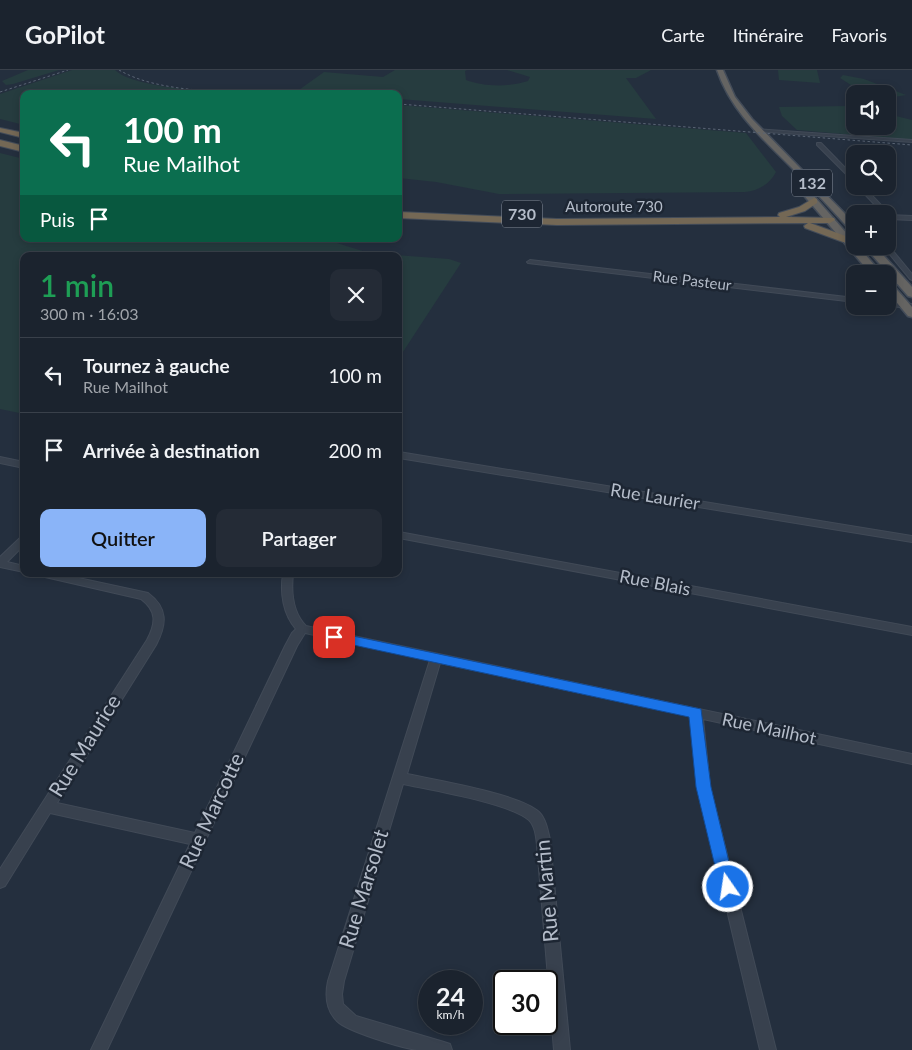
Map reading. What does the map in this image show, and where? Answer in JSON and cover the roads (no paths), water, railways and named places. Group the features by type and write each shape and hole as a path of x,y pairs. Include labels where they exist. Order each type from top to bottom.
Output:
{"highway":[{"name":"132","path":"720,70 734,100 771,152 846,239"},
{"path":"0,130 20,135"},
{"name":"132","path":"758,132 846,217"},
{"path":"0,142 20,148"},
{"path":"778,218 802,209 814,201"},
{"name":"Autoroute 730","path":"402,206 568,216 828,218"},
{"name":"Autoroute 730","path":"402,215 530,222 778,218"},
{"path":"778,218 816,227 846,240"},
{"path":"828,218 846,218"},
{"name":"132","path":"860,255 868,265"},
{"path":"877,255 912,294"},
{"path":"896,294 910,309"}],"street":[{"path":"758,132 912,141"},
{"path":"819,144 846,172"},
{"path":"869,195 878,205"},
{"path":"896,217 912,218"},
{"path":"893,255 912,278"},
{"name":"Rue Pasteur","path":"530,262 846,299"},
{"path":"896,306 910,309"},
{"name":"Rue Laurier","path":"402,455 912,538"},
{"path":"0,460 20,464"},
{"name":"Rue Blais","path":"402,536 912,631"},
{"path":"0,564 20,543"},
{"path":"0,564 20,568"},
{"name":"Rue Maurice","path":"0,881 156,634 160,621 157,608 144,596 58,577"},
{"path":"288,577 287,592 295,618 303,629"},
{"name":"Rue Mailhot","path":"303,629 912,759"},
{"name":"Rue Marcotte","path":"99,1050 290,646 303,629"},
{"name":"Rue Marsolet","path":"436,658 398,777 333,996 340,1015 352,1023 444,1050"},
{"path":"696,713 704,787 768,1050"},
{"name":"Rue Martin","path":"398,777 511,804 530,813 538,822 544,842 562,1050"},
{"path":"47,807 198,840"}],"railway":[{"path":"0,92 68,70"},
{"path":"119,70 136,78 154,83 196,90"},
{"path":"402,104 912,145"}]}
